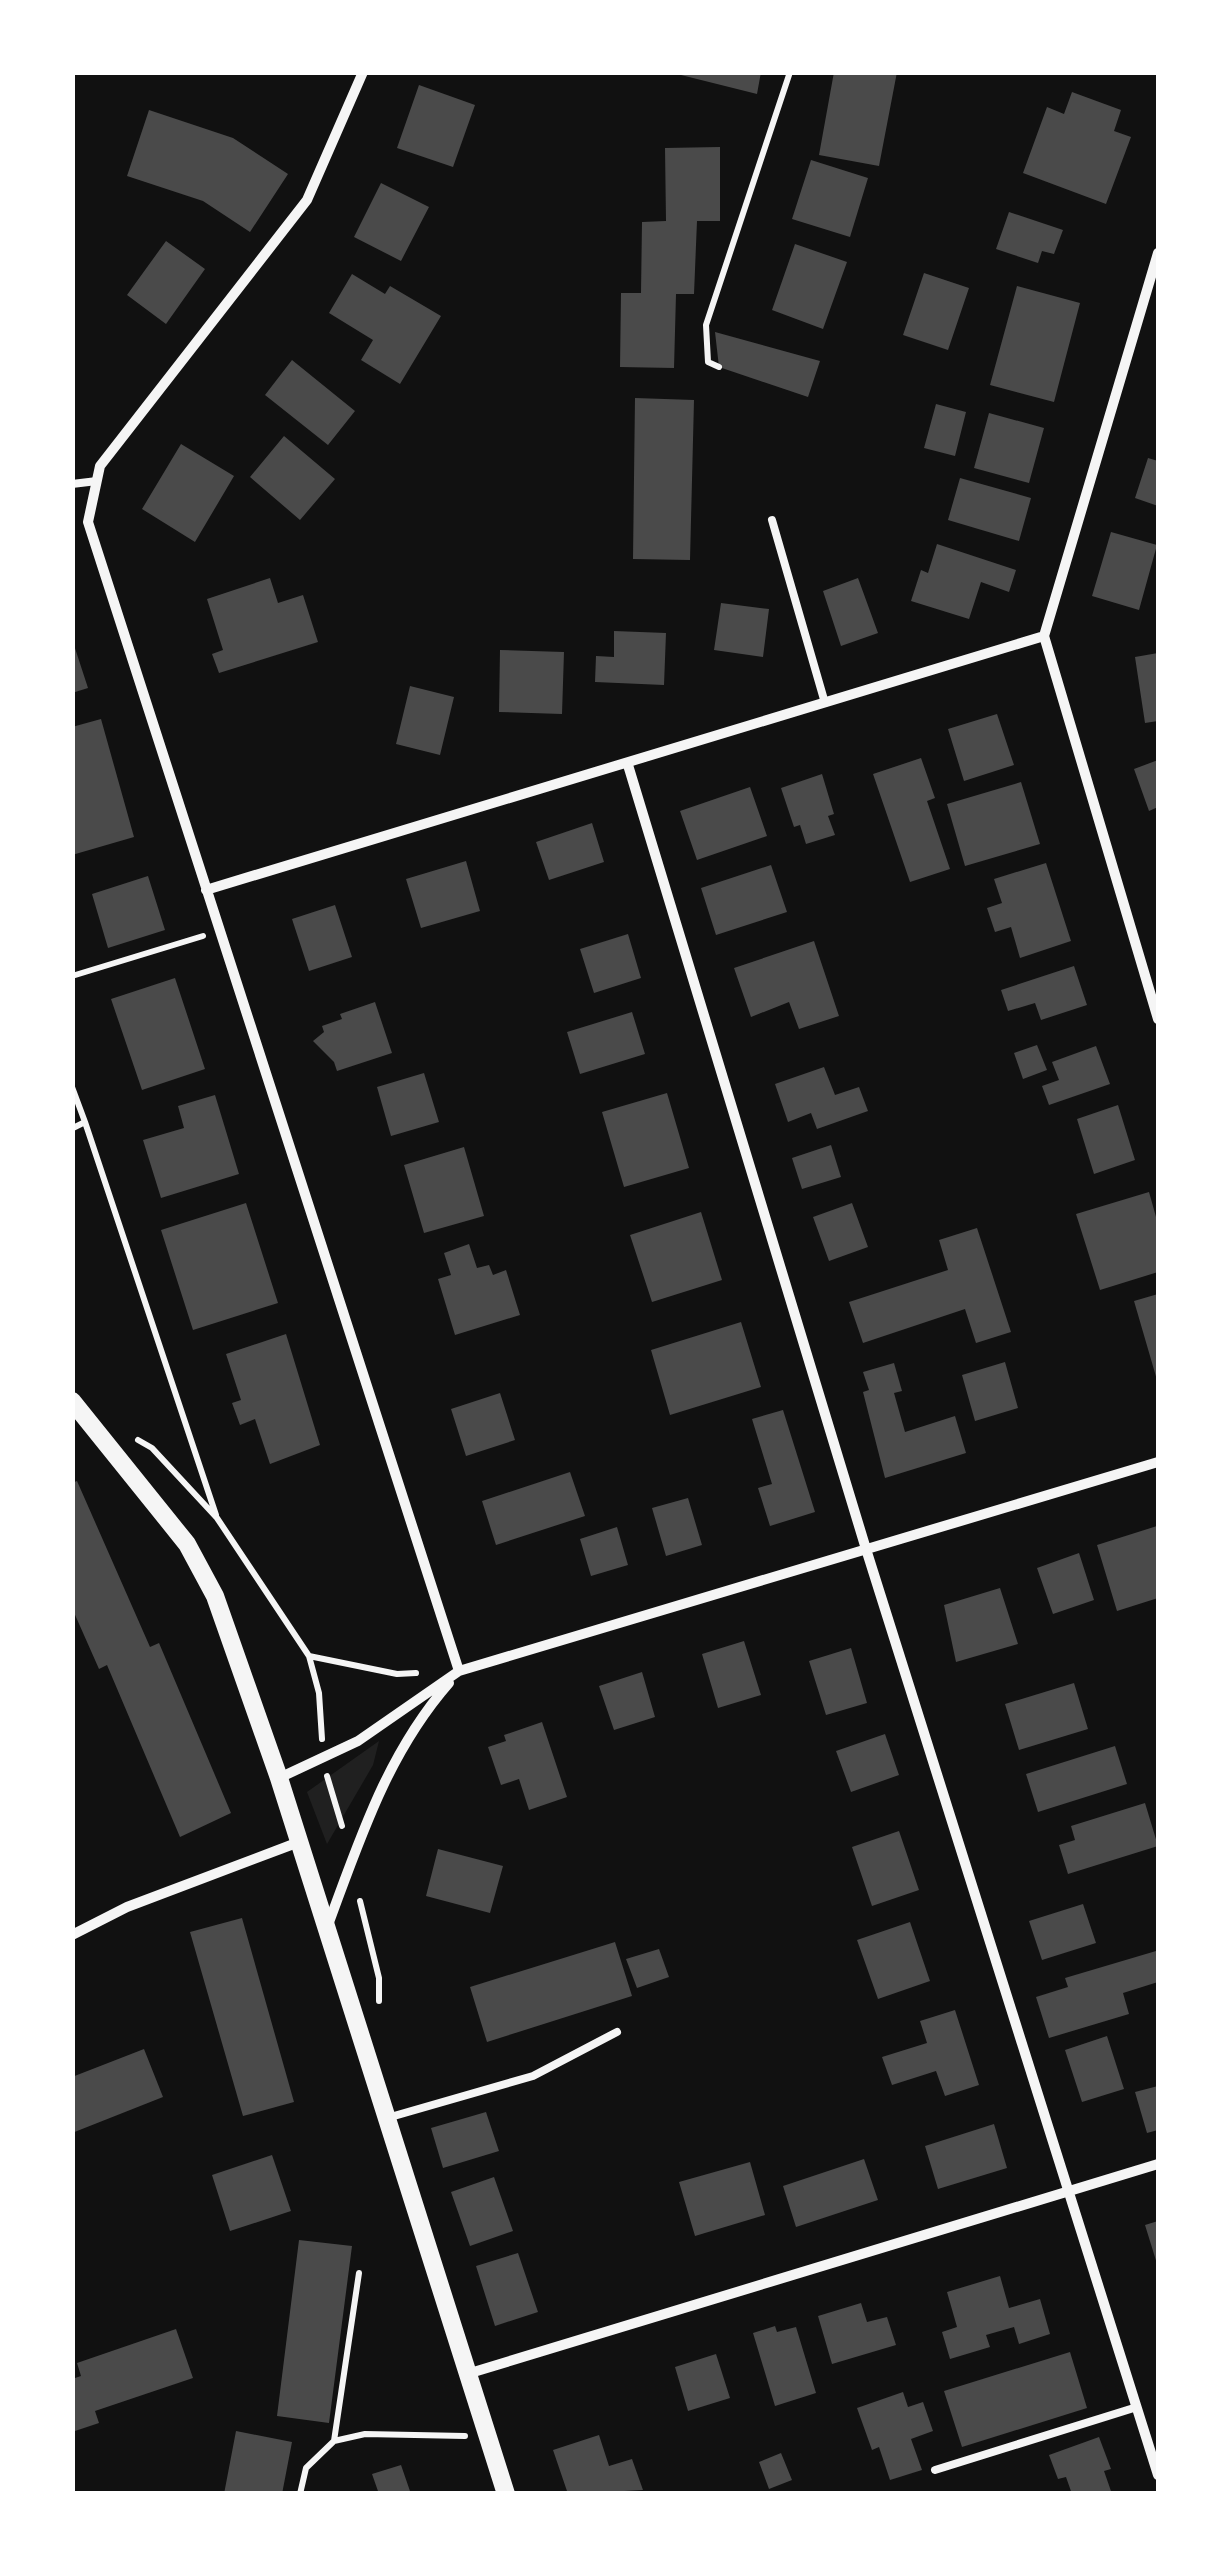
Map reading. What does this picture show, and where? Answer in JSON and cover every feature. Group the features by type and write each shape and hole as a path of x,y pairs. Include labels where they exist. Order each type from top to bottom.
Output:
{"street":[{"path":"363,72 307,200 100,466 88,522 460,1672"},
{"path":"1158,253 1044,636 1158,1019"},
{"path":"206,890 628,766 1044,636"},
{"path":"628,766 866,1549 1158,2475"},
{"path":"72,1401 187,1544 216,1596 300,1842 506,2494"},
{"path":"279,1778 358,1741 460,1672 1158,1462"},
{"path":"327,1929 377,1796 417,1720 460,1672"},
{"path":"72,1935 127,1908 300,1842"},
{"path":"467,2374 1158,2164"}],"lane":[{"path":"72,484 97,481"},
{"path":"772,520 825,703"},
{"path":"386,2118 533,2076 617,2032"},
{"path":"936,2470 1137,2406"}],"path":[{"path":"718,366 708,362 706,325 790,72"},
{"path":"72,976 218,931"},
{"path":"72,1087 217,1518"},
{"path":"73,1128 85,1122"},
{"path":"310,1656 398,1674"},
{"path":"334,2440 359,2273"},
{"path":"300,2494 306,2468 334,2440 365,2434 486,2436"}],"shaded area":[{"path":"379,1741 373,1765 327,1844 307,1792"}],"building":[{"path":"669,72 761,72 757,94"},
{"path":"834,72 897,72 879,166 819,155"},
{"path":"419,85 475,105 453,167 397,148"},
{"path":"1072,92 1121,110 1114,131 1131,137 1106,204 1023,173 1047,107 1064,114"},
{"path":"149,110 233,138 288,174 250,232 203,201 127,176"},
{"path":"720,147 720,221 697,221 694,294 676,294 674,368 620,367 621,293 641,293 642,222 666,221 665,148"},
{"path":"811,160 868,178 850,237 792,219"},
{"path":"381,183 429,207 401,261 354,237"},
{"path":"1009,212 1063,230 1054,254 1042,251 1038,263 996,249"},
{"path":"166,241 205,269 166,324 127,295"},
{"path":"795,244 847,262 823,329 772,310"},
{"path":"924,273 969,288 948,350 903,335"},
{"path":"352,274 385,294 390,286 441,316 400,384 361,360 373,340 329,313"},
{"path":"1017,286 1080,303 1054,402 990,385"},
{"path":"715,332 820,361 808,397 719,367"},
{"path":"292,360 355,411 328,445 265,395"},
{"path":"635,398 694,400 690,560 633,559"},
{"path":"936,404 966,412 955,456 924,448"},
{"path":"989,413 1044,428 1029,483 974,468"},
{"path":"284,436 335,479 300,520 250,477"},
{"path":"181,444 234,476 195,542 142,509"},
{"path":"1148,458 1158,461 1158,506 1135,498"},
{"path":"960,478 1031,498 1019,541 948,520"},
{"path":"1111,532 1157,545 1139,610 1092,596"},
{"path":"937,544 1016,570 1009,592 981,582 969,619 911,601 921,570 928,573"},
{"path":"270,578 278,603 303,595 318,642 219,673 212,654 223,650 207,599"},
{"path":"858,578 878,633 841,646 823,591"},
{"path":"721,603 769,609 763,657 714,650"},
{"path":"614,631 666,633 664,685 595,682 596,656 614,657"},
{"path":"72,639 88,688 72,693"},
{"path":"500,650 564,652 562,714 499,712"},
{"path":"1158,653 1158,721 1145,723 1135,657"},
{"path":"410,686 454,697 440,755 396,744"},
{"path":"997,714 1014,765 964,781 948,729"},
{"path":"101,719 134,837 72,855 72,727"},
{"path":"921,758 935,798 927,801 950,869 910,882 873,774"},
{"path":"1158,760 1158,807 1149,811 1134,769"},
{"path":"822,774 834,814 828,816 835,835 806,844 800,825 794,827 781,788"},
{"path":"1021,782 1040,844 965,866 947,804"},
{"path":"750,787 767,836 697,860 680,811"},
{"path":"592,823 604,862 549,880 536,842"},
{"path":"466,861 480,911 421,928 406,879"},
{"path":"1046,863 1071,941 1020,958 1011,927 995,932 987,908 1002,903 994,879"},
{"path":"771,865 787,912 716,935 701,888"},
{"path":"148,876 165,930 108,948 92,894"},
{"path":"335,905 352,957 309,971 292,919"},
{"path":"628,934 641,978 594,993 580,949"},
{"path":"814,941 839,1016 799,1029 789,1002 751,1017 734,968"},
{"path":"1074,966 1087,1005 1041,1020 1035,1003 1008,1011 1001,990"},
{"path":"175,978 205,1069 142,1090 111,999"},
{"path":"375,1002 392,1053 337,1071 334,1062 313,1041 324,1032 322,1026 342,1019 340,1014"},
{"path":"632,1012 645,1054 580,1074 567,1032"},
{"path":"1037,1045 1047,1070 1023,1079 1014,1053"},
{"path":"1096,1046 1110,1084 1049,1105 1042,1086 1059,1080 1052,1062"},
{"path":"824,1067 835,1095 859,1087 868,1111 817,1129 811,1113 788,1122 775,1084"},
{"path":"424,1073 439,1122 391,1136 377,1087"},
{"path":"667,1093 689,1168 624,1187 602,1112"},
{"path":"215,1095 239,1174 161,1198 143,1140 184,1128 178,1106"},
{"path":"1118,1105 1135,1160 1094,1174 1077,1119"},
{"path":"831,1145 841,1177 802,1189 792,1158"},
{"path":"464,1147 484,1216 424,1233 404,1165"},
{"path":"1149,1192 1158,1224 1158,1272 1100,1290 1076,1214"},
{"path":"246,1203 278,1303 193,1330 161,1230"},
{"path":"852,1203 868,1247 829,1261 813,1217"},
{"path":"701,1212 722,1280 652,1302 630,1235"},
{"path":"977,1228 1011,1332 976,1343 965,1309 863,1343 849,1302 948,1270 939,1240"},
{"path":"469,1244 477,1268 489,1265 493,1275 506,1270 520,1315 455,1335 438,1279 451,1275 444,1253"},
{"path":"1158,1294 1158,1380 1157,1380 1134,1301"},
{"path":"741,1322 761,1387 670,1415 651,1350"},
{"path":"286,1334 320,1445 270,1464 255,1419 240,1425 232,1403 241,1400 226,1354"},
{"path":"1005,1362 1018,1408 975,1421 962,1375"},
{"path":"894,1363 902,1391 894,1393 905,1432 955,1416 966,1453 885,1478 863,1392 869,1390 863,1372"},
{"path":"500,1393 515,1440 466,1456 451,1409"},
{"path":"783,1410 815,1512 770,1526 758,1488 772,1484 752,1419"},
{"path":"570,1472 585,1516 496,1545 482,1501"},
{"path":"77,1481 150,1647 159,1643 231,1813 180,1837 107,1665 99,1669 72,1608 72,1483"},
{"path":"688,1498 702,1545 666,1556 652,1508"},
{"path":"1157,1526 1158,1598 1117,1611 1097,1545"},
{"path":"617,1527 628,1565 591,1576 580,1539"},
{"path":"1079,1553 1094,1600 1053,1614 1037,1568"},
{"path":"1000,1588 1018,1644 956,1662 944,1605"},
{"path":"744,1641 761,1695 718,1708 702,1654"},
{"path":"851,1648 867,1703 826,1715 809,1661"},
{"path":"642,1672 655,1717 614,1730 599,1686"},
{"path":"1074,1683 1088,1729 1019,1750 1005,1704"},
{"path":"542,1722 567,1797 529,1810 519,1779 501,1785 488,1747 506,1741 504,1735"},
{"path":"885,1734 899,1775 851,1792 836,1751"},
{"path":"1115,1746 1127,1784 1038,1812 1026,1774"},
{"path":"1145,1803 1158,1846 1068,1874 1059,1845 1075,1840 1071,1826"},
{"path":"899,1831 919,1890 872,1906 852,1847"},
{"path":"438,1849 503,1866 490,1913 426,1896"},
{"path":"1083,1904 1096,1943 1042,1960 1029,1921"},
{"path":"242,1918 294,2102 243,2116 190,1932"},
{"path":"910,1922 930,1981 878,1999 857,1940"},
{"path":"615,1942 632,1996 487,2042 470,1987"},
{"path":"659,1949 669,1977 637,1988 626,1959"},
{"path":"1156,1951 1158,1982 1123,1993 1129,2014 1049,2038 1036,1997 1068,1987 1065,1978"},
{"path":"955,2010 979,2085 945,2096 936,2071 892,2085 882,2057 927,2043 920,2021"},
{"path":"1107,2036 1124,2089 1082,2102 1065,2050"},
{"path":"144,2049 163,2097 72,2133 72,2077"},
{"path":"1158,2086 1158,2130 1147,2133 1135,2092"},
{"path":"486,2112 499,2151 443,2168 431,2128"},
{"path":"994,2124 1007,2168 938,2189 925,2146"},
{"path":"272,2155 291,2211 230,2231 212,2175"},
{"path":"864,2159 878,2200 796,2227 783,2186"},
{"path":"750,2162 765,2215 695,2236 679,2182"},
{"path":"494,2177 513,2231 470,2246 451,2192"},
{"path":"1158,2221 1158,2267 1145,2225"},
{"path":"299,2240 352,2246 329,2423 277,2416"},
{"path":"518,2253 538,2312 495,2326 476,2266"},
{"path":"1000,2276 1009,2308 1040,2299 1050,2334 1019,2344 1014,2327 986,2335 990,2347 950,2359 942,2332 957,2327 947,2292"},
{"path":"861,2303 867,2322 887,2317 896,2345 832,2364 818,2316"},
{"path":"775,2326 777,2332 796,2327 816,2393 775,2406 753,2333"},
{"path":"176,2329 193,2378 95,2411 99,2423 72,2432 72,2379 81,2376 77,2363"},
{"path":"1070,2352 1087,2408 962,2447 944,2391"},
{"path":"716,2354 730,2398 688,2411 675,2367"},
{"path":"903,2392 908,2407 923,2402 933,2431 911,2439 922,2470 890,2480 879,2447 872,2450 857,2408"},
{"path":"236,2431 292,2442 282,2494 224,2494"},
{"path":"599,2435 609,2466 632,2459 643,2490 568,2494 553,2450"},
{"path":"1099,2437 1111,2469 1104,2471 1112,2494 1072,2494 1066,2477 1058,2479 1049,2455"},
{"path":"781,2453 792,2480 769,2489 759,2462"},
{"path":"401,2465 411,2494 379,2494 372,2474"}]}
